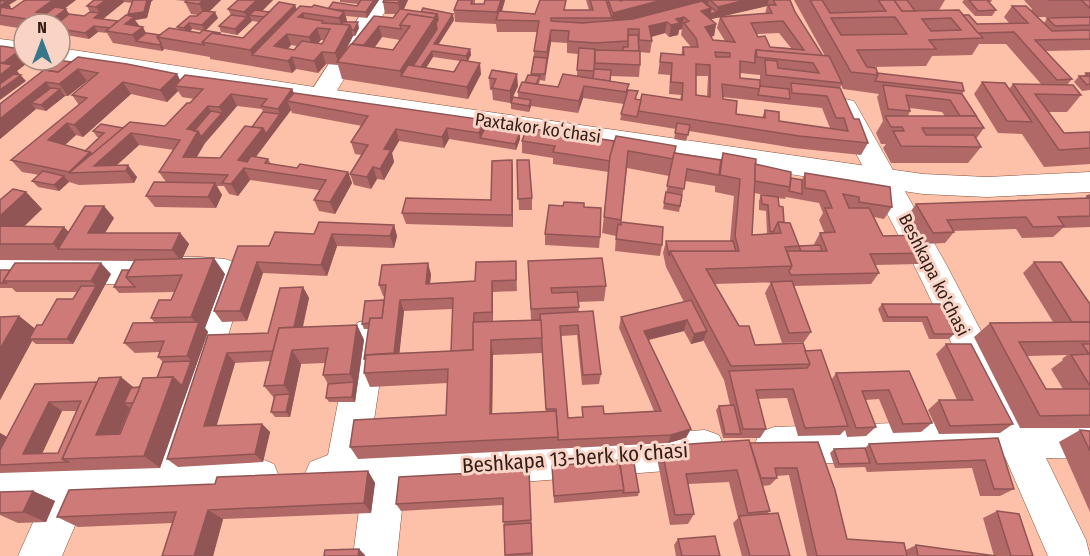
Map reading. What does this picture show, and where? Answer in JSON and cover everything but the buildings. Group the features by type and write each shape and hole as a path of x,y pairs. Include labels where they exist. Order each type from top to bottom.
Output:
{"street":[{"path":"321,96 381,0"},
{"name":"Paxtakor koʻchasi","path":"72,57 321,96 923,184 987,187 1090,182"},
{"name":"Beshkapa ko'chasi","path":"828,77 885,179 1018,438 1070,556"},
{"path":"0,271 200,270 225,272 224,294 161,485"},
{"path":"369,334 365,473 375,556"},
{"name":"Beshkapa 13-berk koʼchasi","path":"0,490 161,485 365,473 708,448 1018,438 1090,440"},
{"path":"40,556 70,488"}]}
